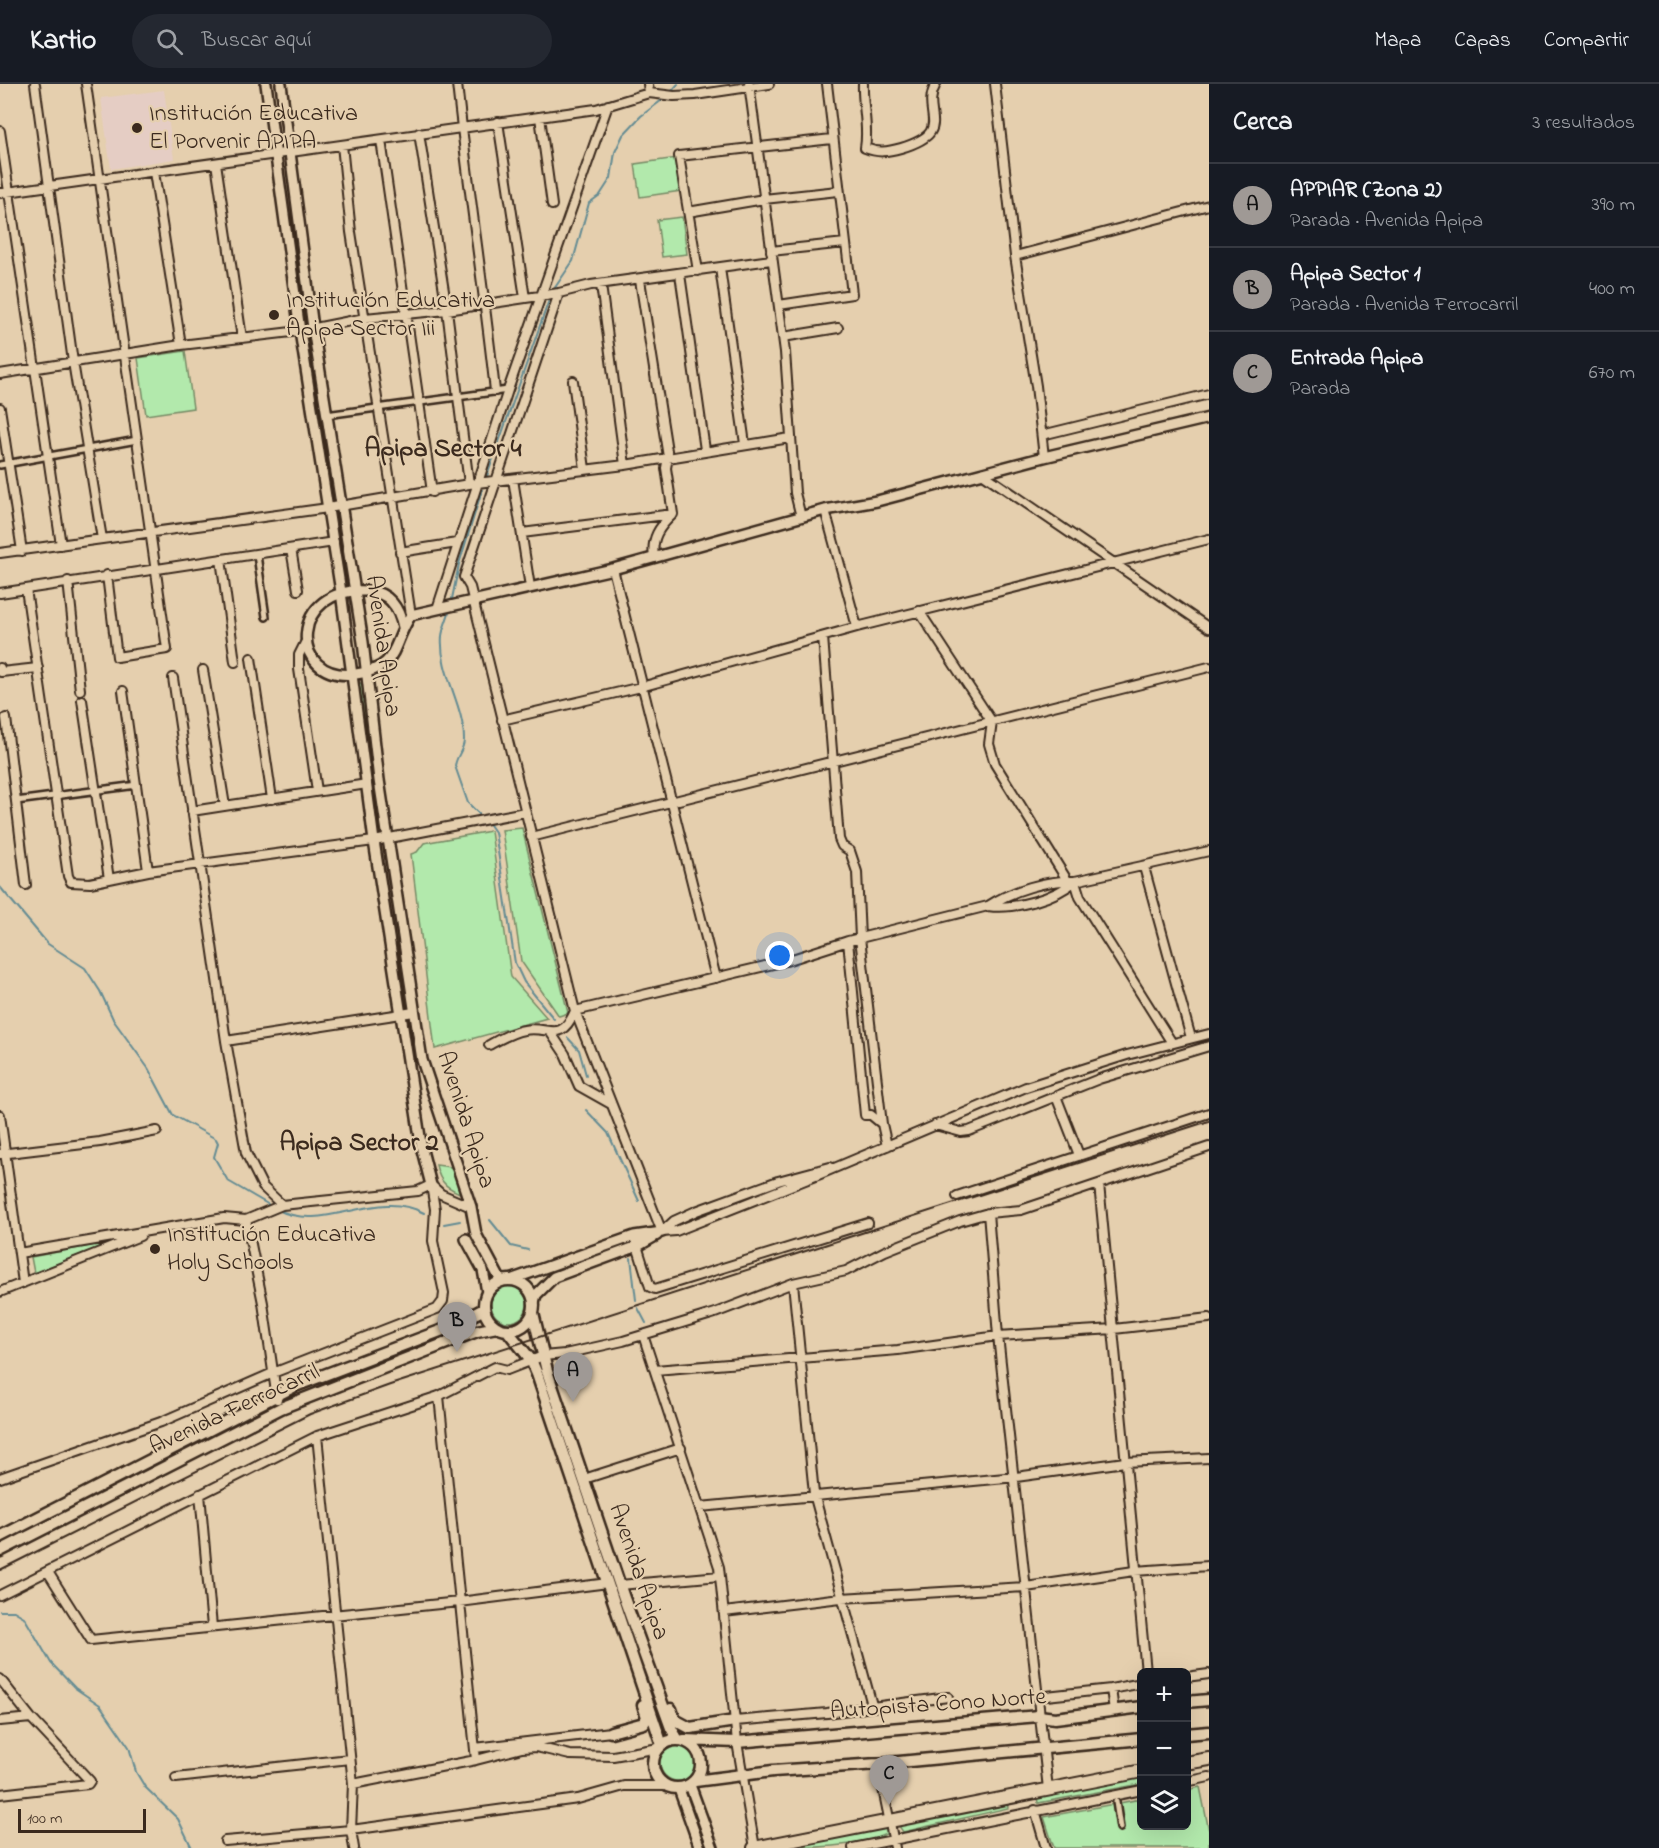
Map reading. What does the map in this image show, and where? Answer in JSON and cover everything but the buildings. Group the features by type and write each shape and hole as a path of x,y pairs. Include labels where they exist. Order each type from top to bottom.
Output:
{"highway":[{"path":"1191,1762 1209,1760"},
{"path":"754,1848 1137,1772"}],"main road":[{"path":"513,1280 528,1287 533,1308 523,1326 502,1328 488,1319 484,1309 487,1292 501,1281 513,1280"},
{"name":"Avenida Apipa","path":"533,1308 543,1356 627,1608 671,1728 681,1740"},
{"name":"Avenida Ferrocarril","path":"0,1537 276,1396 448,1328 484,1309"},
{"name":"Avenida Apipa","path":"502,1328 531,1360 661,1746"},
{"name":"Avenida Ferrocarril","path":"0,1551 281,1408 477,1330 502,1328"},
{"path":"610,1732 642,1725 647,1717 615,1620 615,1607"},
{"path":"627,1608 644,1635 675,1720 690,1728 735,1720"},
{"path":"1191,1702 1209,1700"},
{"name":"Autopista Cono Norte","path":"681,1740 737,1742 1039,1716 1054,1718 1137,1708"},
{"path":"1191,1734 1209,1732"},
{"name":"Autopista Cono Norte","path":"693,1783 742,1774 878,1764 1137,1739"},
{"path":"681,1740 695,1747 701,1758 701,1770 693,1783 673,1788 658,1779 654,1769 654,1758 661,1746 681,1740"}],"street":[{"path":"35,84 73,362 102,539"},
{"path":"86,84 167,649 117,657 107,575"},
{"name":"Avenida Apipa","path":"266,84 300,331 334,542 374,841 422,1150 435,1209 433,1241 444,1293 443,1301 437,1309 273,1373"},
{"name":"Avenida Apipa","path":"281,84 313,328 367,672 388,838 422,1060 471,1207 476,1234 501,1281"},
{"path":"457,84 460,127 486,304 495,391"},
{"path":"648,84 650,93"},
{"path":"0,193 460,127 596,110 650,93 674,96 769,84"},
{"path":"779,305 852,294 827,84"},
{"path":"863,84 862,107 867,126 865,148 880,152 922,141 928,135 934,120 932,95 936,84"},
{"path":"995,84 1015,256 1044,457"},
{"path":"749,85 783,337 795,493 801,517"},
{"path":"437,609 540,295 608,105"},
{"path":"540,117 552,205"},
{"path":"498,122 525,298"},
{"path":"0,131 61,545"},
{"path":"419,133 447,310 469,484"},
{"path":"698,271 679,156 832,139"},
{"path":"381,140 417,403 432,492"},
{"path":"342,145 351,232 411,615"},
{"path":"216,163 242,338"},
{"path":"154,172 181,345"},
{"path":"688,212 764,199 838,191"},
{"path":"1015,256 1209,206"},
{"path":"0,374 181,345 300,331 404,312 447,310 559,293 720,268 845,243"},
{"path":"720,268 745,444"},
{"path":"680,274 705,450"},
{"path":"640,280 668,457 666,468 673,514"},
{"path":"601,285 625,465"},
{"path":"559,293 464,577 473,601 575,1011 662,1232"},
{"path":"783,337 838,328"},
{"path":"573,381 585,470"},
{"path":"326,415 508,390"},
{"path":"1042,435 1209,394"},
{"path":"0,408 4,465 21,550"},
{"path":"305,643 312,658 335,674 352,674 380,669 391,656 403,627 411,615 613,569 825,510 878,501 1044,457 1209,418"},
{"path":"0,554 328,508 469,484 625,465 705,450 790,438"},
{"path":"4,465 137,440"},
{"path":"982,473 1209,628"},
{"path":"513,479 530,587"},
{"path":"825,510 856,627"},
{"path":"522,533 673,514"},
{"path":"654,558 653,545 658,529 673,514"},
{"path":"502,720 641,687 856,627 1209,539"},
{"path":"0,592 334,542"},
{"path":"400,552 458,543"},
{"path":"291,549 298,590"},
{"path":"257,555 266,617"},
{"path":"221,559 235,662"},
{"path":"613,569 716,978"},
{"path":"68,581 80,690"},
{"path":"26,589 68,876 71,882 90,883 148,871 374,841 525,812"},
{"path":"317,791 299,669 299,655 305,643 313,612 325,598 341,592 377,591 390,600 396,608 403,627"},
{"path":"919,611 992,722 989,744 995,764 1071,880 1172,1043"},
{"path":"823,637 839,838 842,846 850,851 857,872 860,938 882,1124 887,1146"},
{"path":"251,658 272,799"},
{"path":"531,837 1209,667"},
{"path":"0,668 1,672 38,668"},
{"path":"203,670 225,807"},
{"path":"173,678 226,1041 246,1154 259,1180 282,1205"},
{"path":"123,691 148,871"},
{"path":"82,700 109,879"},
{"path":"6,718 26,885"},
{"path":"192,811 367,784"},
{"path":"16,801 137,785"},
{"path":"489,1045 522,1030 551,1033 565,1028 575,1011 786,961 848,941 988,906 1002,908 1064,890 1071,880 1144,867 1209,851"},
{"path":"1144,867 1191,1038"},
{"path":"848,941 865,1115 871,1116 882,1124"},
{"path":"226,1041 400,1016 414,1012"},
{"path":"551,1033 565,1054 579,1086 611,1104"},
{"path":"513,1280 634,1236 676,1232 1055,1077 1209,1034"},
{"path":"935,1125 961,1132 969,1131 1099,1079 1209,1046"},
{"path":"1056,1096 1079,1155"},
{"path":"957,1196 1209,1113"},
{"path":"0,1115 3,1154 23,1283"},
{"path":"3,1154 100,1142 157,1131"},
{"path":"0,1595 317,1436 438,1396 495,1366 507,1370 543,1356 565,1354 643,1335 715,1313 793,1283 846,1271 930,1232 988,1214 1021,1210 1209,1147"},
{"path":"1099,1184 1114,1329 1134,1571 1146,1668"},
{"path":"19,1253 224,1218 246,1220 282,1205 418,1191 431,1185"},
{"name":"Avenida Apipa","path":"431,1185 441,1194 471,1207"},
{"path":"988,1214 1048,1789"},
{"path":"246,1220 263,1304 276,1396 281,1408"},
{"path":"634,1236 650,1287 659,1289 868,1222"},
{"path":"0,1292 155,1230"},
{"path":"533,1308 536,1295 554,1277 638,1246 662,1232"},
{"path":"466,1239 483,1270 487,1292"},
{"path":"793,1283 814,1494 872,1705"},
{"path":"655,1370 948,1345 999,1336 1114,1329 1209,1318"},
{"path":"643,1335 700,1507 720,1576 737,1742 754,1848"},
{"path":"0,1478 161,1422 273,1373"},
{"path":"438,1396 476,1760"},
{"path":"317,1436 353,1784 351,1830 354,1848"},
{"path":"585,1479 681,1448"},
{"path":"700,1507 814,1494 1016,1477 1125,1462 1209,1458"},
{"path":"200,1494 212,1627"},
{"path":"724,1612 841,1598 1026,1587 1134,1571 1209,1566"},
{"path":"48,1572 92,1640 459,1602 608,1583"},
{"path":"620,1585 720,1576"},
{"path":"1191,1676 1209,1674"},
{"path":"0,1679 31,1718 88,1778 89,1783 0,1794"},
{"path":"1037,1697 1137,1684"},
{"path":"1112,1689 1114,1710"},
{"path":"735,1720 827,1713 872,1705 948,1697"},
{"path":"0,1721 31,1718"},
{"path":"474,1748 610,1732"},
{"path":"353,1784 476,1760 522,1748 536,1747 570,1755 605,1756 661,1746"},
{"path":"176,1778 350,1759"},
{"path":"878,1764 894,1844"},
{"path":"1191,1781 1209,1777 1209,1787"},
{"path":"693,1783 713,1848"},
{"path":"225,1841 351,1830 578,1798 624,1785 673,1788 700,1848"},
{"path":"853,1848 894,1844 1024,1812 1137,1791"},
{"path":"1020,1794 1024,1812"},
{"path":"1116,1802 1120,1828"},
{"path":"1035,1810 1046,1848"}],"shaded area":[{"name":"Institución Educativa El Porvenir APIPA","path":"164,90 174,159 111,169 101,98"}],"green space":[{"path":"677,158 681,191 640,197 635,164"},
{"path":"682,217 687,254 662,257 657,220"},
{"path":"185,351 193,408 146,415 138,358"},
{"path":"358,683 363,683 381,816 375,817"},
{"path":"522,828 568,1013 559,1016 521,961 502,830"},
{"path":"491,831 511,977 547,1018 435,1049 411,854 417,852 424,843"},
{"path":"436,1165 451,1167 467,1196 443,1182"},
{"path":"116,1241 34,1273 31,1257"},
{"path":"509,1286 522,1291 527,1304 522,1317 509,1322 496,1317 491,1304 496,1291"},
{"path":"678,1745 691,1750 696,1763 691,1776 678,1781 665,1776 660,1763 665,1750"},
{"path":"1137,1778 1137,1785 1038,1803 1037,1797"},
{"path":"1200,1787 1209,1831 1209,1848 1054,1848 1044,1817 1137,1800 1137,1830 1191,1830 1191,1789"},
{"path":"1007,1802 1008,1808 903,1832 899,1826"},
{"path":"886,1828 886,1834 863,1842 822,1847 784,1848"}],"waterway":[{"path":"670,93 678,84"},
{"path":"552,292 573,261 589,203 600,195 611,178 615,152 623,135 641,116 666,97"},
{"path":"487,476 550,297"},
{"path":"451,604 459,564 482,490"},
{"path":"450,609 442,636 442,650 460,714 464,740 455,766 468,803 482,817"},
{"path":"488,822 495,832 515,963 524,982 554,1019"},
{"path":"0,887 48,944 85,968 100,991 114,1021 148,1068 173,1115 216,1139 218,1143 214,1157 228,1181 271,1206"},
{"path":"568,1038 579,1050 586,1075"},
{"path":"586,1110 608,1133 639,1201"},
{"path":"276,1209 294,1216 313,1217 387,1205 406,1206 424,1213"},
{"path":"490,1220 511,1246 528,1250"},
{"path":"444,1224 460,1221"},
{"path":"631,1258 636,1300"},
{"path":"638,1308 646,1323"},
{"path":"0,1611 14,1611 24,1617 51,1663 75,1688 100,1705 129,1747 136,1772 145,1787 178,1819 192,1848"}],"railway":[{"path":"0,1570 310,1414 390,1385 1209,1121"}],"place":[{"name":"Institución Educativa El Porvenir APIPA","path":"137,128"},
{"name":"Institución Educativa Apipa Sector Iii","path":"274,315"},
{"name":"Institución Educativa Holy Schools","path":"155,1249"},
{"name":"Apipa Sector 1","path":"457,1352"},
{"name":"APPIAR (Zona 2)","path":"573,1402"},
{"name":"Entrada Apipa","path":"889,1805"}],"district":[{"name":"Apipa Sector 4","path":"443,450"},
{"name":"Apipa Sector 2","path":"359,1144"}]}
